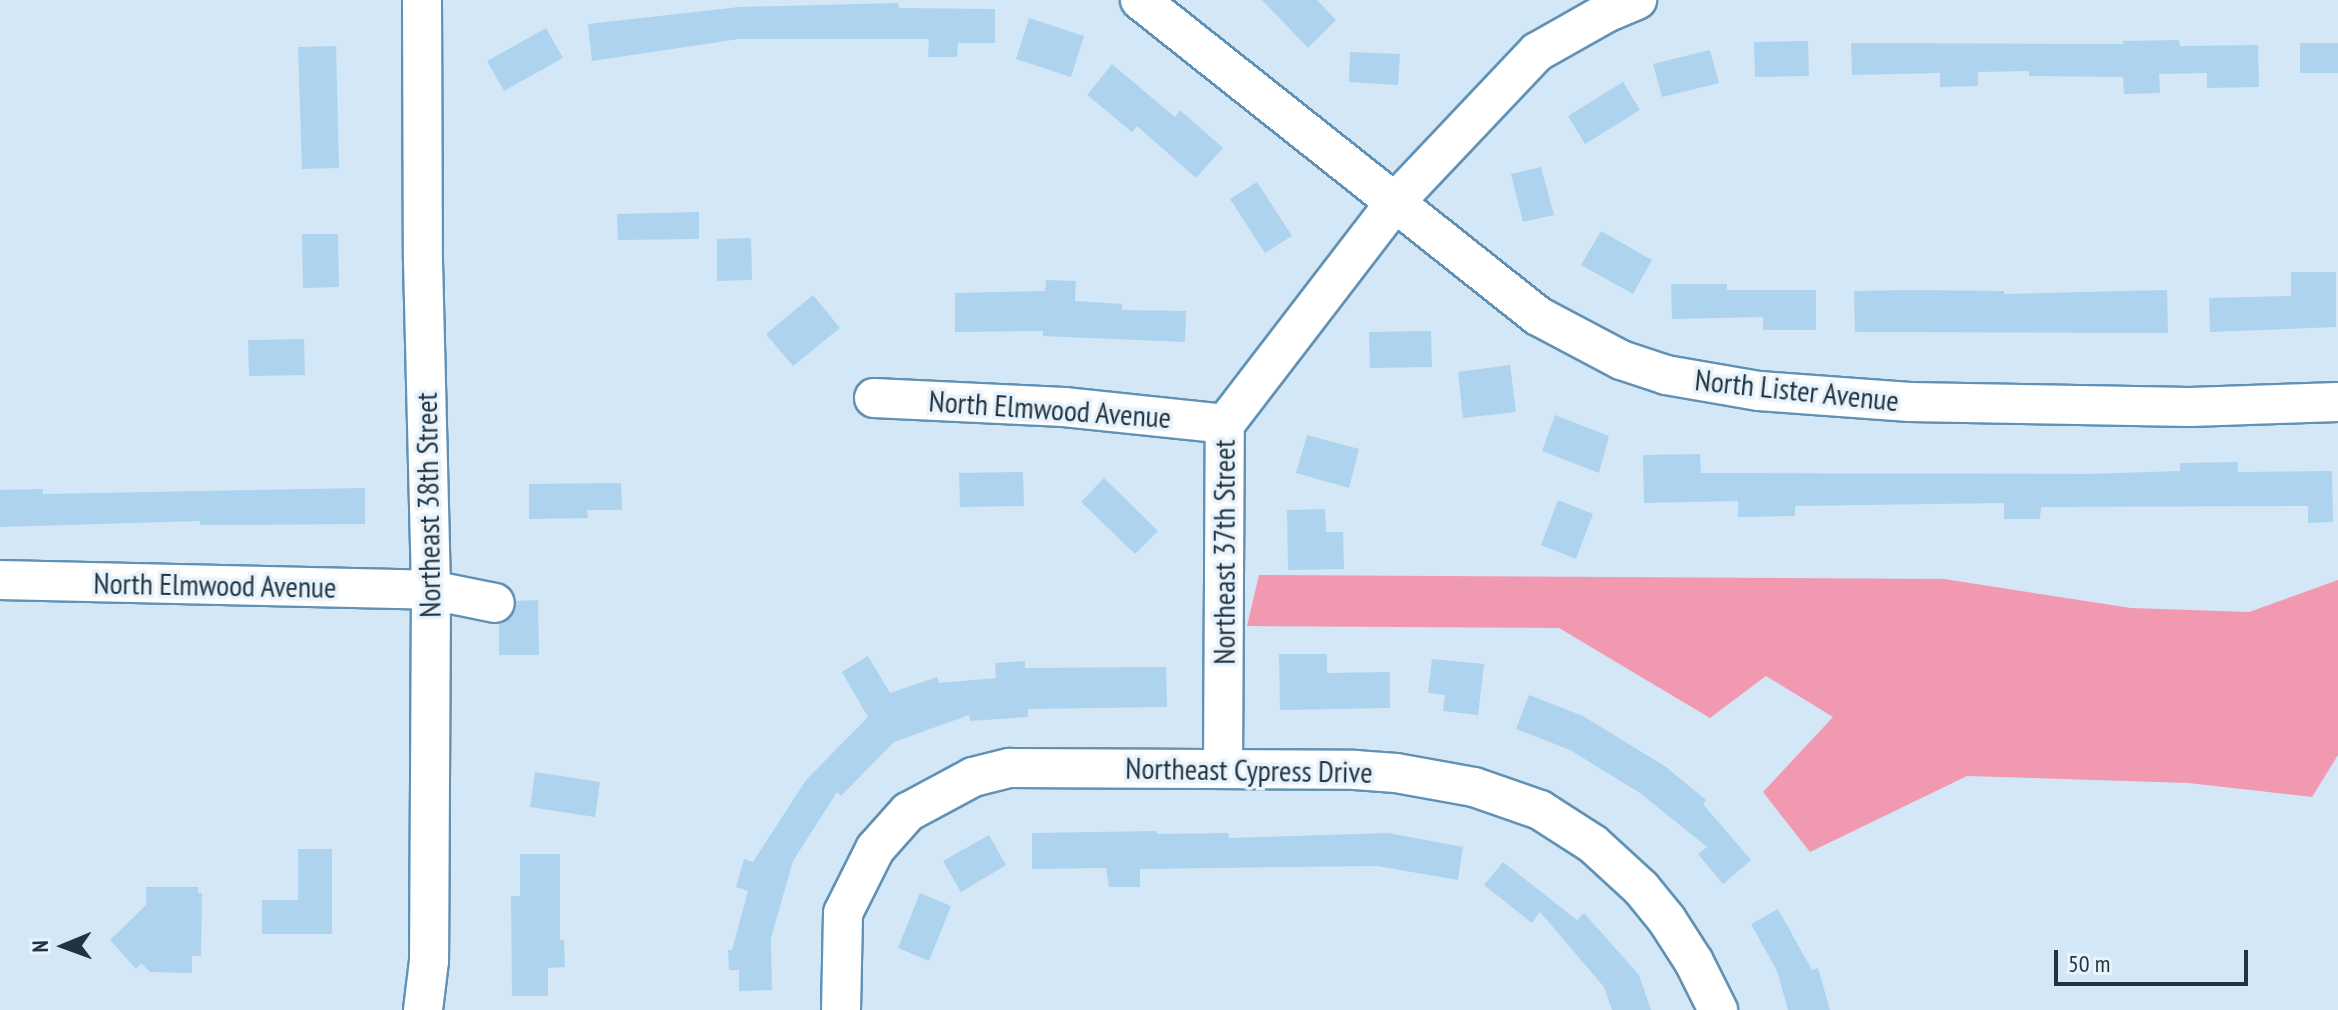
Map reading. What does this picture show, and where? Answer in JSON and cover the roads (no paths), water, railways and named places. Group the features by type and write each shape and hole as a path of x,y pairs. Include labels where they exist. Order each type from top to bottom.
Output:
{"street":[{"name":"Northeast 38th Street","path":"422,0 423,277 431,590 429,961 423,1010"},
{"name":"North Lister Avenue","path":"1140,0 1513,297 1579,340 1621,360 1712,386 1910,402 2050,407 2338,402"},
{"name":"Northeast 37th Street","path":"1223,769 1225,424 1396,201 1537,52 1606,13 1637,0"},
{"name":"North Elmwood Avenue","path":"874,398 1064,407 1225,424"},
{"name":"North Elmwood Avenue","path":"0,580 431,590 495,603"},
{"name":"Northeast Cypress Drive","path":"841,1010 843,913 875,849 908,812 973,777 1010,768 1396,773 1474,787 1540,810 1593,844 1641,888 1694,962 1718,1010"}]}
